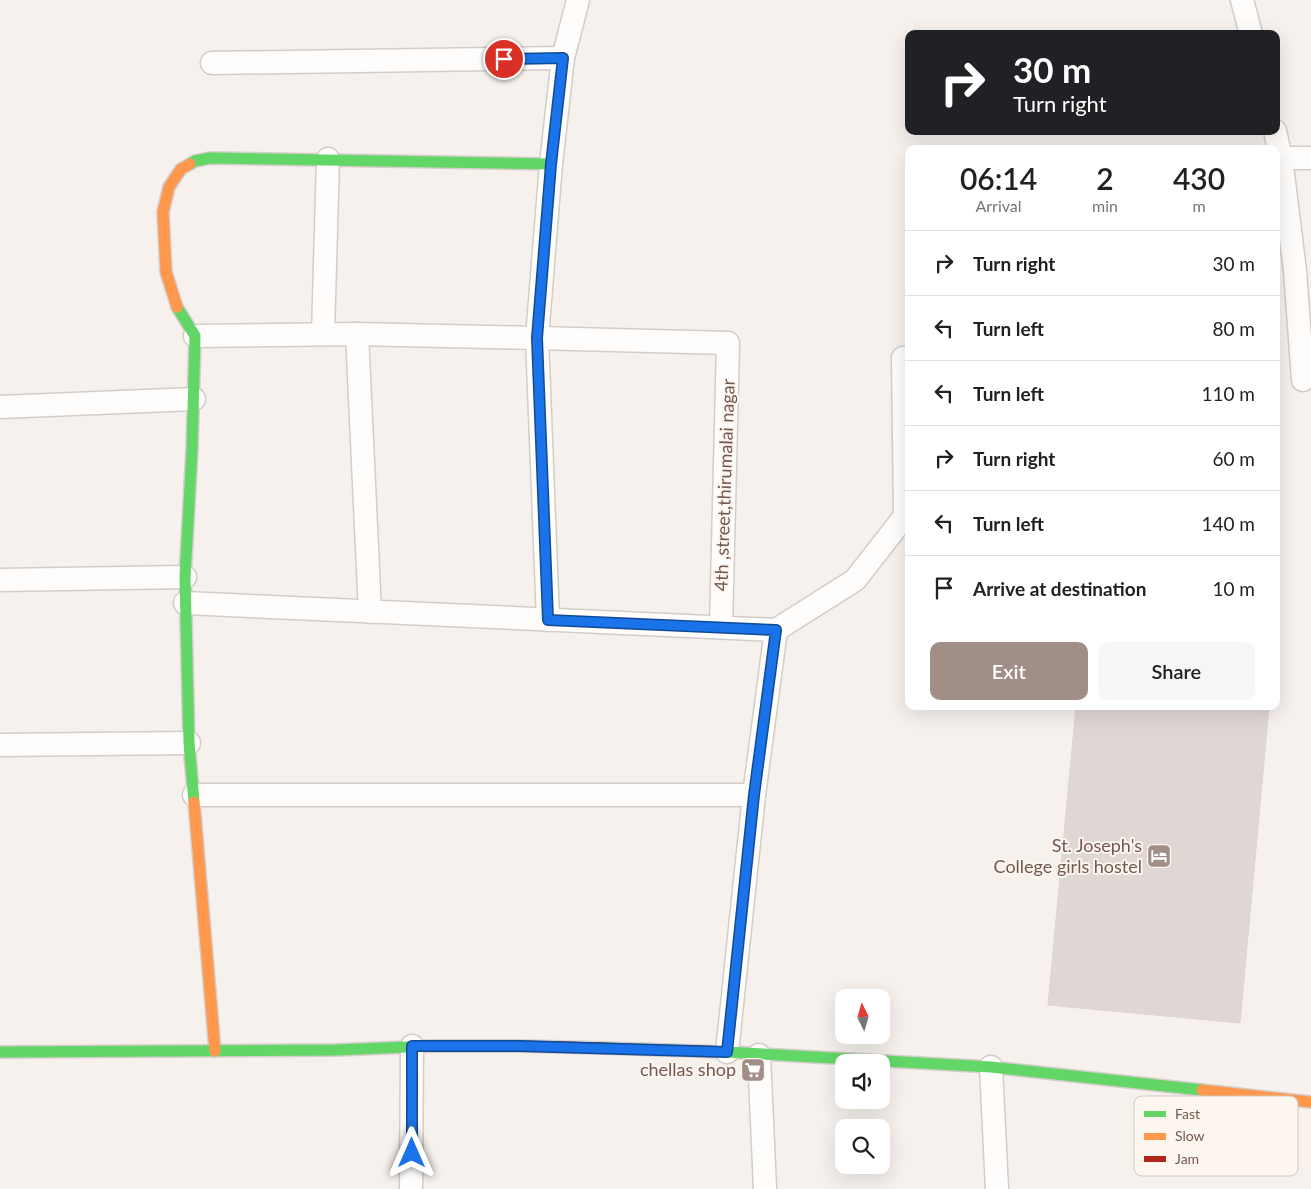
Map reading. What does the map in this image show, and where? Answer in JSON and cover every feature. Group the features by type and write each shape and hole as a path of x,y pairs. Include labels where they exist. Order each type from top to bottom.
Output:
{"street":[{"path":"548,620 537,338 551,164 563,58 578,0"},
{"path":"1242,0 1250,30"},
{"path":"212,63 563,58"},
{"path":"1280,150 1304,380"},
{"path":"215,1051 189,743 185,603 195,336 177,307 166,272 163,212 169,187 182,169 194,161 210,158 551,164"},
{"path":"1282,158 1311,158"},
{"path":"323,334 328,159"},
{"path":"195,336 357,334 537,338"},
{"path":"357,334 370,612"},
{"name":"4th ,street,thirumalai nagar","path":"537,338 728,343 721,627"},
{"path":"905,358 903,358 905,403"},
{"path":"0,407 194,399"},
{"path":"185,603 776,630 855,580 905,516"},
{"path":"0,580 185,577"},
{"path":"727,1052 754,795 776,630"},
{"path":"0,745 189,743"},
{"path":"194,795 754,795"},
{"path":"411,1189 412,1046"},
{"path":"0,1052 336,1050 412,1046 519,1046 727,1052 991,1067 1256,1096"},
{"path":"759,1055 765,1189"},
{"path":"991,1067 997,1189"},
{"path":"1298,1101 1311,1102"}],"building":[{"name":"St. Joseph's College girls hostel","path":"1076,710 1269,710 1240,1023 1048,1005"}],"traffic: fast":[{"path":"190,164 210,158 551,164"},
{"path":"177,307 195,336 192,450 185,577 189,743 194,802"},
{"path":"0,1052 336,1050 431,1046"},
{"path":"604,1048 727,1052 991,1067 1202,1090"}],"traffic: slow":[{"path":"177,307 166,272 163,212 169,187 181,169 190,164"},
{"path":"194,802 215,1051"},
{"path":"1202,1090 1256,1096"},
{"path":"1298,1101 1311,1102"}],"traffic: jam":[{"path":"431,1046 604,1048"}],"place":[{"name":"St. Joseph's College girls hostel","path":"1159,856"},
{"name":"chellas shop","path":"753,1070"}],"route":[{"path":"412,1153 412,1046 519,1046 727,1052 754,795 776,630 548,620 537,338 551,164 563,58 504,59"}]}
